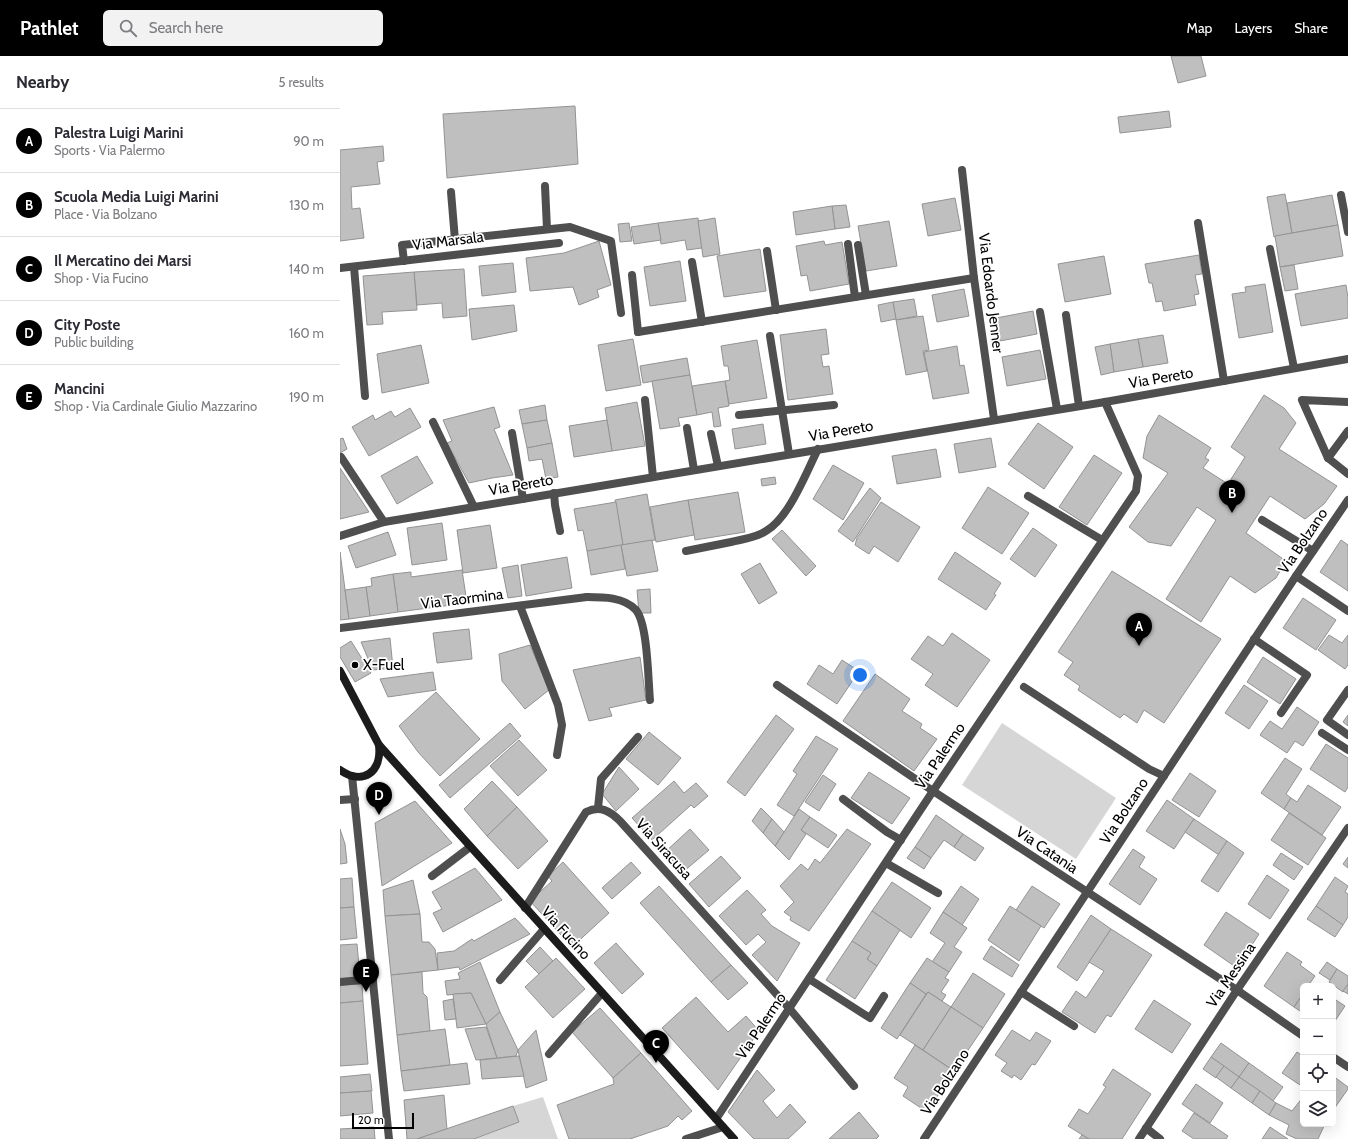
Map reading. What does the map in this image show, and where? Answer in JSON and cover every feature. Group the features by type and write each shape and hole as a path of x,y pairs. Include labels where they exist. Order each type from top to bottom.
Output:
{"main road":[{"name":"Via Fucino","path":"340,671 379,745 734,1139"},
{"path":"340,770 352,776 367,776 372,772 378,762 379,745"}],"street":[{"name":"Via Edoardo Jenner","path":"962,170 974,278 994,420"},
{"path":"546,186 547,229"},
{"path":"451,192 455,240"},
{"path":"1341,196 1348,232"},
{"path":"1198,223 1224,381"},
{"path":"404,261 402,245 570,227 611,241 621,312"},
{"name":"Via Marsala","path":"340,268 559,243"},
{"path":"848,244 855,297"},
{"path":"858,245 866,295"},
{"path":"1270,249 1294,368"},
{"path":"767,251 776,310"},
{"path":"692,262 702,322"},
{"path":"354,267 365,396"},
{"path":"632,275 638,332 974,278"},
{"path":"1040,312 1058,409"},
{"path":"1066,316 1079,406"},
{"path":"770,336 789,454"},
{"name":"Via Pereto","path":"340,536 384,522 1105,402 1348,359"},
{"path":"645,400 653,477"},
{"path":"1348,402 1302,400 1328,458 1348,474"},
{"name":"Via Palermo","path":"716,1119 933,791 1136,491 1138,476 1105,402"},
{"path":"739,415 834,405"},
{"path":"432,422 474,507"},
{"path":"688,428 694,470"},
{"path":"1328,458 1348,431"},
{"path":"512,433 523,499"},
{"path":"711,434 718,466"},
{"path":"686,551 747,539 771,528 782,518 818,449"},
{"path":"341,457 384,522"},
{"path":"554,493 560,531"},
{"path":"1028,496 1102,540"},
{"name":"Via Bolzano","path":"924,1139 1254,639 1348,500"},
{"path":"1262,520 1313,551"},
{"path":"1296,576 1348,611"},
{"name":"Via Taormina","path":"340,628 587,597 606,597 616,599 636,610 644,630 650,700"},
{"path":"520,606 559,710 562,725 557,755"},
{"path":"1254,639 1307,675 1281,713"},
{"name":"Via Catania","path":"777,685 933,791 1237,990 1300,1034"},
{"path":"1024,687 1149,769 1164,776"},
{"path":"1348,690 1327,720 1348,735"},
{"path":"1322,733 1348,750"},
{"path":"525,908 582,817 586,812 598,808 601,779 638,737"},
{"path":"352,776 389,1139"},
{"path":"340,800 354,799"},
{"path":"843,799 887,832 901,840"},
{"name":"Via Siracusa","path":"598,808 612,814 620,821 790,1008 854,1086"},
{"name":"Via Messina","path":"1139,1139 1237,990 1348,828"},
{"path":"432,876 470,847"},
{"path":"886,863 938,893"},
{"path":"500,980 544,929"},
{"path":"340,982 373,979"},
{"path":"809,979 870,1018 884,996"},
{"path":"1021,992 1074,1026"},
{"path":"549,1054 602,993"},
{"path":"1336,1059 1348,1067"},
{"path":"686,1139 723,1127"},
{"path":"1146,1128 1160,1139"}],"shaded area":[{"path":"1002,723 1116,798 1076,859 962,785"},
{"path":"543,1097 558,1139 476,1139 519,1122 513,1106"}],"building":[{"path":"1171,56 1201,56 1206,76 1178,83"},
{"path":"575,106 578,164 447,178 443,114"},
{"path":"1169,111 1171,127 1120,133 1118,117"},
{"path":"383,146 384,161 377,162 380,184 351,187 352,209 360,208 364,238 340,241 340,150"},
{"path":"1285,194 1292,233 1274,237 1267,197"},
{"path":"1332,195 1338,225 1292,233 1287,203"},
{"path":"955,198 961,230 928,236 922,204"},
{"path":"846,205 850,227 835,229 832,206"},
{"path":"832,206 835,229 796,235 793,212"},
{"path":"698,218 702,248 687,250 685,240 661,244 658,223"},
{"path":"715,218 720,254 703,257 698,221"},
{"path":"889,221 897,266 866,271 858,226"},
{"path":"629,223 632,241 620,242 618,224"},
{"path":"658,223 661,240 634,244 631,227"},
{"path":"1338,225 1343,256 1280,267 1275,236"},
{"path":"599,241 611,285 597,290 599,297 579,305 573,287 530,291 526,258 564,253"},
{"path":"824,241 825,245 842,242 849,284 810,291 807,275 801,276 796,246"},
{"path":"760,249 766,291 724,297 717,256"},
{"path":"1199,255 1202,274 1195,275 1199,294 1194,295 1196,305 1164,311 1162,301 1156,302 1152,283 1149,283 1145,264"},
{"path":"1104,256 1111,294 1065,302 1058,264"},
{"path":"680,261 686,301 650,306 644,267"},
{"path":"513,263 516,292 482,296 479,266"},
{"path":"1294,265 1298,289 1285,291 1280,267"},
{"path":"464,269 467,316 443,318 442,303 417,305 414,272"},
{"path":"414,272 417,310 382,312 383,324 367,325 363,276"},
{"path":"1265,284 1273,332 1239,338 1232,294 1246,292 1245,287"},
{"path":"1346,285 1348,298 1348,318 1301,326 1295,294"},
{"path":"964,289 969,316 937,322 932,295"},
{"path":"914,299 917,316 896,320 893,302"},
{"path":"893,302 896,319 881,322 878,305"},
{"path":"514,305 517,331 472,340 469,309"},
{"path":"1033,311 1037,334 1000,341 996,318"},
{"path":"923,316 929,350 923,351 927,371 906,375 896,320"},
{"path":"826,329 829,354 821,355 823,367 829,366 833,394 788,400 780,335"},
{"path":"1163,335 1168,363 1143,367 1138,339"},
{"path":"633,339 641,385 606,391 598,345"},
{"path":"1138,339 1143,367 1114,372 1110,344"},
{"path":"757,340 767,398 729,404 725,381 730,380 728,366 724,366 721,346"},
{"path":"1110,344 1114,372 1101,375 1095,347"},
{"path":"421,345 429,383 382,393 377,354"},
{"path":"957,346 960,366 964,365 969,393 933,399 924,352"},
{"path":"1040,350 1046,379 1007,386 1002,357"},
{"path":"687,358 690,375 643,383 640,366"},
{"path":"690,375 697,415 678,418 680,426 660,429 652,381"},
{"path":"725,381 729,406 718,408 721,426 714,427 712,412 697,415 692,386"},
{"path":"1264,395 1284,408 1296,423 1279,449 1337,486 1324,504 1305,519 1270,496 1246,533 1286,561 1276,578 1255,593 1230,576 1201,622 1166,599 1216,520 1197,507 1171,546 1148,542 1129,527 1168,473 1143,458 1147,436 1159,415 1211,448 1205,458 1209,460 1203,468 1228,484 1245,457 1231,447"},
{"path":"637,402 645,446 612,451 605,408"},
{"path":"545,405 547,420 522,424 519,410"},
{"path":"494,407 500,427 494,429 513,475 469,483 447,443 452,441 443,420"},
{"path":"410,408 421,427 369,456 352,427 373,415 375,420 391,411 395,417"},
{"path":"547,420 552,443 527,448 522,424"},
{"path":"607,420 612,451 574,457 569,426"},
{"path":"1038,423 1073,447 1044,489 1008,464"},
{"path":"763,424 766,444 735,449 732,429"},
{"path":"343,438 347,449 340,453 340,439"},
{"path":"991,438 996,467 959,473 954,444"},
{"path":"552,443 558,477 546,479 542,459 529,461 527,448"},
{"path":"936,449 941,477 897,484 892,456"},
{"path":"1094,455 1122,473 1087,525 1059,507"},
{"path":"417,456 433,483 397,504 381,476"},
{"path":"833,465 864,483 843,520 813,499"},
{"path":"340,468 369,512 340,519"},
{"path":"775,477 776,484 762,486 761,479"},
{"path":"988,487 1029,513 1002,554 962,528"},
{"path":"870,488 881,498 853,542 838,531"},
{"path":"738,492 745,532 695,540 688,500"},
{"path":"647,494 655,540 623,545 615,500"},
{"path":"688,500 694,535 656,542 650,507"},
{"path":"616,502 623,545 587,551 583,530 578,531 574,509"},
{"path":"881,502 920,527 898,562 874,546 869,554 855,545 857,538"},
{"path":"442,523 447,560 412,565 407,528"},
{"path":"490,525 497,568 463,573 457,530"},
{"path":"1033,528 1057,545 1035,577 1010,559"},
{"path":"782,530 816,566 806,576 772,539"},
{"path":"388,532 396,555 356,568 348,546"},
{"path":"652,540 658,571 627,576 621,545"},
{"path":"1341,540 1348,545 1348,591 1320,572"},
{"path":"621,545 625,569 591,575 587,551"},
{"path":"340,552 349,619 340,620"},
{"path":"955,552 1001,583 994,594 996,595 986,610 938,579"},
{"path":"567,557 572,588 526,596 521,565"},
{"path":"760,563 777,593 759,604 741,574"},
{"path":"518,565 522,596 508,598 502,568"},
{"path":"462,570 467,603 398,612 393,574 411,572 411,577"},
{"path":"1112,571 1221,639 1164,723 1144,710 1137,723 1124,714 1120,718 1078,690 1080,686 1064,675 1073,662 1058,652"},
{"path":"393,574 398,612 370,616 366,587 372,586 371,578"},
{"path":"366,587 370,616 349,619 345,590"},
{"path":"650,589 651,613 639,613 637,590"},
{"path":"1303,598 1336,620 1316,650 1283,628"},
{"path":"469,629 472,659 437,663 433,633"},
{"path":"952,633 990,660 957,707 925,685 933,674 911,659 928,636 943,646"},
{"path":"1329,635 1342,643 1348,635 1348,665 1345,669 1318,650"},
{"path":"390,638 393,668 373,670 361,642"},
{"name":"X-Fuel","path":"351,641 371,673 355,682 340,657 340,648"},
{"path":"530,645 549,690 525,709 502,681 499,654"},
{"path":"640,657 646,700 609,708 612,716 589,721 573,670"},
{"path":"1263,657 1296,679 1280,704 1247,682"},
{"path":"842,660 859,671 837,704 807,684 819,665 833,674"},
{"path":"433,672 436,690 388,697 380,679"},
{"path":"875,674 910,699 902,711 922,724 920,728 937,739 914,771 843,721"},
{"path":"1244,685 1268,701 1249,729 1225,713"},
{"path":"436,692 480,739 440,776 418,752 399,726"},
{"path":"1297,707 1319,722 1303,746 1295,741 1287,753 1260,735 1270,721 1282,729"},
{"path":"776,715 794,729 745,796 727,782"},
{"path":"1348,715 1348,726 1343,722"},
{"path":"510,723 521,736 450,798 439,785"},
{"path":"649,732 681,758 658,785 626,759"},
{"path":"816,736 838,749 794,816 777,805 797,774 793,771"},
{"path":"519,740 547,770 518,796 490,766"},
{"path":"1326,744 1348,758 1348,787 1345,792 1310,769"},
{"path":"1285,758 1302,769 1286,794 1291,798 1284,809 1261,793"},
{"path":"619,767 639,789 616,811 602,794"},
{"path":"869,772 910,798 892,824 851,798"},
{"path":"1190,773 1216,791 1199,817 1172,800"},
{"path":"823,775 836,784 819,811 805,802"},
{"path":"492,781 517,807 487,836 464,809"},
{"path":"674,781 684,793 696,783 708,796 694,808 691,805 652,840 632,818"},
{"path":"1308,785 1341,807 1322,835 1284,809 1291,798 1297,802"},
{"path":"1167,800 1194,819 1174,849 1146,831"},
{"path":"415,801 452,843 382,886 375,823"},
{"path":"517,807 548,841 518,869 487,836"},
{"path":"761,808 772,819 763,833 752,821"},
{"path":"799,809 810,817 801,830 806,834 789,860 775,846"},
{"path":"1289,813 1326,838 1308,865 1271,840"},
{"path":"936,815 963,834 954,847 944,840 931,858 915,847"},
{"path":"810,817 837,835 828,848 801,830"},
{"path":"772,819 784,832 775,846 763,833"},
{"path":"1194,819 1227,841 1219,855 1185,832"},
{"path":"340,829 345,844 347,863 340,864"},
{"path":"690,829 709,850 683,872 665,852"},
{"path":"847,829 871,844 809,931 790,920 791,917 784,912 794,902 780,886 801,864 808,870 815,859 820,863"},
{"path":"963,834 984,848 975,861 954,847"},
{"path":"1227,841 1244,853 1218,892 1201,881"},
{"path":"915,847 931,858 924,869 907,858"},
{"path":"1133,849 1145,857 1139,867 1157,879 1140,905 1109,884"},
{"path":"1281,853 1303,867 1294,880 1273,865"},
{"path":"721,856 741,878 709,907 689,884"},
{"path":"1348,857 1348,868 1343,864"},
{"path":"563,862 609,913 572,947 530,901 552,881 548,876"},
{"path":"631,862 641,873 612,899 602,888"},
{"path":"475,868 502,900 443,932 433,913 442,909 432,892"},
{"path":"1267,875 1289,890 1270,919 1248,904"},
{"path":"1335,877 1348,886 1345,892 1348,894 1348,917 1343,925 1316,906"},
{"path":"352,878 354,907 340,908 340,879"},
{"path":"413,880 420,914 385,916 383,890"},
{"path":"892,882 931,908 911,938 872,911"},
{"path":"659,886 731,965 711,982 640,903"},
{"path":"961,886 979,899 962,925 943,912"},
{"path":"1032,886 1060,904 1044,928 1016,910"},
{"path":"747,890 766,910 761,914 772,926 800,943 777,981 752,955 766,942 758,934 746,945 719,916"},
{"path":"1010,906 1041,926 1019,961 988,940"},
{"path":"1316,906 1343,925 1335,937 1307,919"},
{"path":"354,907 357,938 340,940 340,908"},
{"path":"872,911 900,930 877,966 867,959 871,953 852,941"},
{"path":"943,912 967,928 954,947 962,952 949,972 932,962 945,943 930,933"},
{"path":"1226,912 1259,934 1237,968 1204,945"},
{"path":"420,914 422,942 429,942 435,949 438,970 391,975 385,916"},
{"path":"1091,915 1111,929 1077,981 1057,967"},
{"path":"515,918 530,934 460,970 459,967 438,970 437,953 454,951 472,939 474,941"},
{"path":"1111,929 1152,955 1111,1017 1107,1015 1095,1033 1062,1012 1076,991 1086,998 1104,971 1089,962"},
{"path":"852,941 871,953 867,959 877,966 855,999 826,980"},
{"path":"616,943 644,974 622,994 594,963"},
{"path":"357,944 360,977 340,979 340,945"},
{"path":"991,946 1019,965 1012,977 983,959"},
{"path":"540,947 553,961 539,974 526,961"},
{"path":"1287,952 1302,962 1300,965 1315,976 1310,983 1300,983 1300,998 1294,1007 1264,986"},
{"path":"556,958 585,989 553,1018 525,987"},
{"path":"927,958 949,972 945,978 949,980 941,992 946,995 942,1001 928,992 926,994 910,983"},
{"path":"480,962 500,1012 486,1024 471,993 447,995 445,981 460,979 458,973"},
{"path":"1327,962 1337,969 1330,980 1319,973"},
{"path":"731,965 748,983 728,1000 711,982"},
{"path":"1337,969 1348,976 1348,984 1343,992 1336,987 1336,983 1329,982"},
{"path":"422,972 423,993 427,997 430,1031 397,1035 391,975"},
{"path":"973,973 1005,994 983,1028 951,1007"},
{"path":"910,983 926,994 897,1039 881,1028"},
{"path":"362,984 363,1001 340,1003 340,985"},
{"path":"1348,984 1348,994 1343,991"},
{"path":"928,992 951,1007 923,1050 900,1035"},
{"path":"471,993 486,1024 457,1028 453,994"},
{"path":"696,997 728,1032 746,1016 759,1031 718,1090 662,1028"},
{"path":"1300,998 1300,1011 1294,1007"},
{"path":"453,999 456,1019 445,1020 443,1001"},
{"path":"1154,1000 1191,1024 1172,1053 1135,1029"},
{"path":"1336,1000 1345,1006 1336,1020"},
{"path":"363,1001 368,1064 340,1066 340,1003"},
{"path":"951,1007 983,1028 954,1071 923,1050"},
{"path":"600,1008 641,1053 613,1078 572,1032"},
{"path":"500,1012 518,1050 516,1056 497,1058 486,1024"},
{"path":"486,1027 497,1058 476,1060 465,1029"},
{"path":"445,1029 450,1065 401,1071 397,1035"},
{"path":"536,1030 547,1080 526,1088 518,1050"},
{"path":"1012,1030 1030,1041 1036,1032 1051,1041 1035,1065 1032,1064 1021,1080 1014,1075 1012,1078 1001,1071 1007,1063 995,1055"},
{"path":"1221,1043 1249,1063 1239,1077 1211,1057"},
{"path":"915,1045 954,1071 927,1112 903,1096 908,1087 894,1078"},
{"path":"1297,1052 1300,1054 1300,1085 1282,1073"},
{"path":"641,1053 692,1111 682,1120 678,1116 668,1126 630,1139 569,1139 557,1105 614,1084 613,1078"},
{"path":"519,1056 524,1076 482,1079 480,1060"},
{"path":"1211,1057 1224,1066 1216,1078 1203,1069"},
{"path":"467,1063 470,1084 404,1091 401,1071"},
{"path":"1249,1063 1283,1087 1273,1101 1239,1077"},
{"path":"1224,1066 1239,1077 1231,1088 1216,1077"},
{"path":"1113,1069 1151,1094 1122,1139 1089,1139 1068,1126 1079,1109 1088,1114 1106,1087 1103,1085"},
{"path":"757,1070 775,1090 763,1101 777,1118 790,1104 806,1122 788,1139 754,1139 728,1112"},
{"path":"370,1074 372,1091 340,1093 340,1077"},
{"path":"1239,1077 1260,1091 1252,1103 1231,1088"},
{"path":"1336,1078 1348,1087 1336,1106"},
{"path":"1196,1084 1223,1103 1210,1123 1182,1104"},
{"path":"371,1091 373,1113 340,1116 340,1093"},
{"path":"1260,1091 1276,1103 1269,1115 1252,1103"},
{"path":"444,1095 447,1129 417,1139 407,1139 404,1100"},
{"path":"1300,1101 1300,1127 1324,1127 1318,1139 1297,1139 1286,1134 1289,1125 1269,1115 1276,1103 1292,1111"},
{"path":"513,1106 519,1122 474,1139 417,1139"},
{"path":"859,1112 879,1136 876,1139 829,1139"},
{"path":"1194,1113 1228,1136 1226,1139 1194,1139 1182,1131"},
{"path":"374,1127 375,1139 340,1139 340,1129"},
{"path":"1270,1127 1288,1139 1262,1139"},
{"path":"1082,1135 1089,1139 1079,1139"}],"place":[{"name":"Scuola Media Luigi Marini","path":"1232,513"},
{"name":"Palestra Luigi Marini","path":"1139,646"},
{"name":"X-Fuel","path":"355,665"},
{"name":"City Poste","path":"379,815"},
{"name":"Mancini","path":"366,992"},
{"name":"Il Mercatino dei Marsi","path":"656,1063"}]}
